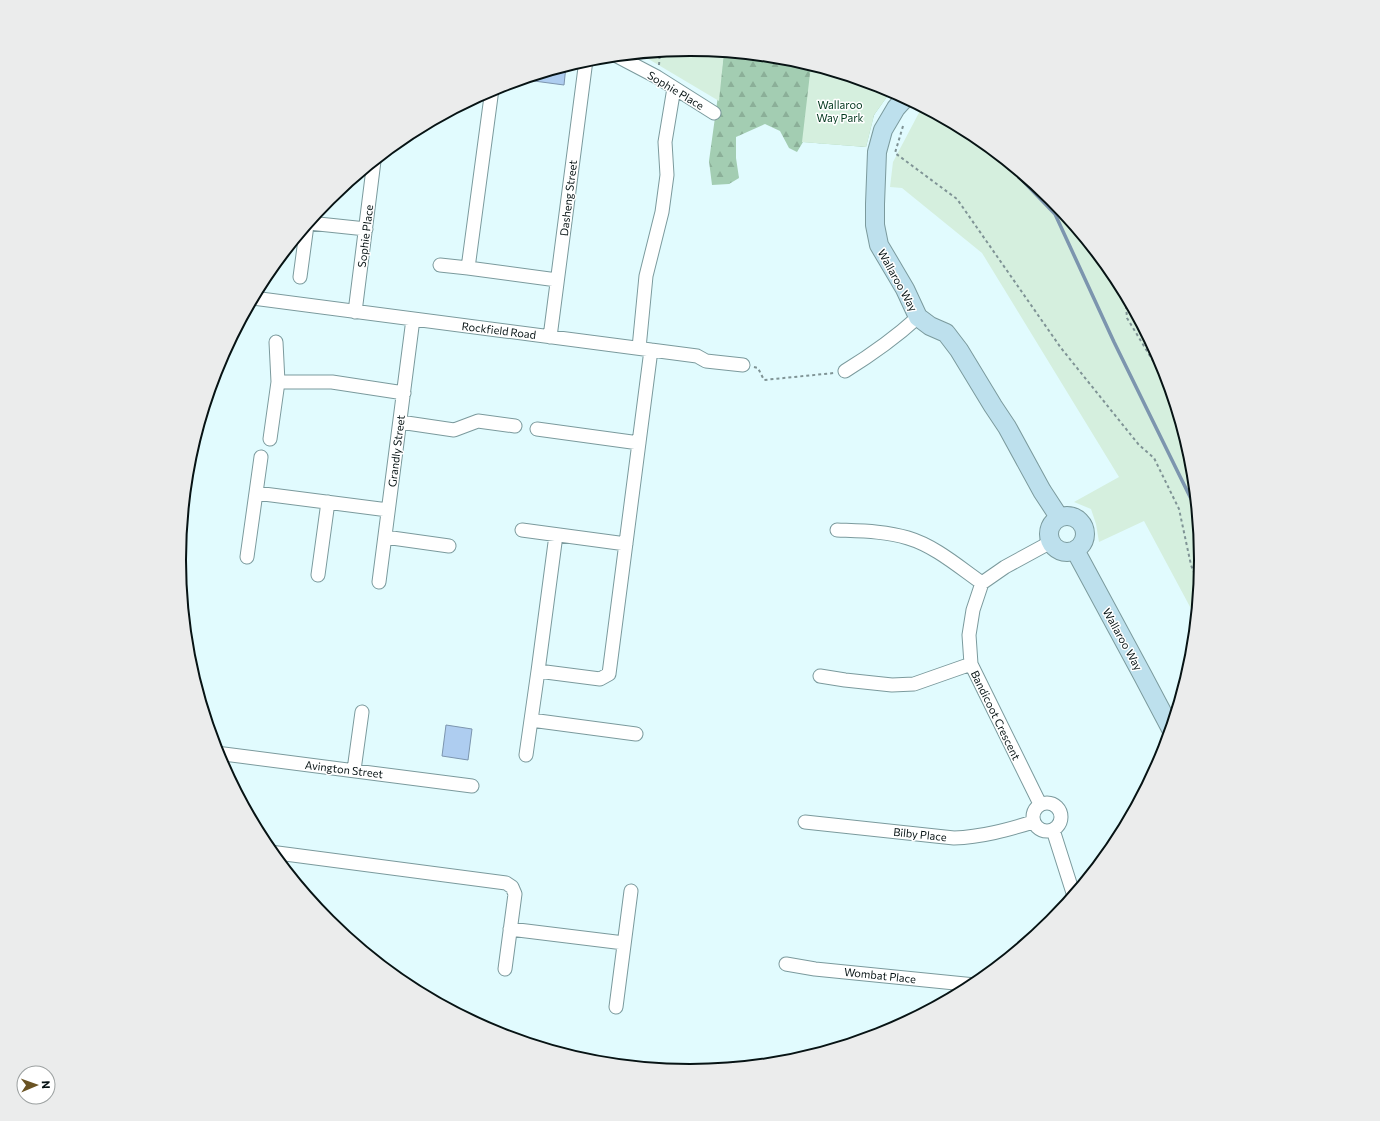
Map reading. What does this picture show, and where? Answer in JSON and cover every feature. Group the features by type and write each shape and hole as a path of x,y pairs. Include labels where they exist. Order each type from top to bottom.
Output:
{"street":[{"name":"Sophie Place","path":"624,60 657,78 714,113"},
{"name":"Dasheng Street","path":"550,337 585,67"},
{"path":"538,671 600,679 610,674 639,443 645,349 646,276 662,212 667,175 665,142 674,88"},
{"path":"468,268 491,97"},
{"name":"Wallaroo Way","path":"901,102 883,130 877,152 875,225 879,245 905,289 918,317 930,326 946,333 959,350 1007,427 1042,490 1059,517"},
{"name":"Sophie Place","path":"355,312 373,168"},
{"path":"315,224 366,228"},
{"path":"300,277 305,235"},
{"path":"440,265 557,280"},
{"name":"Rockfield Road","path":"259,299 697,356 706,361 742,365"},
{"path":"844,371 872,355 918,317"},
{"name":"Grandly Street","path":"379,582 413,319"},
{"path":"270,439 278,382 276,342"},
{"path":"278,382 332,382 404,394"},
{"path":"400,422 454,430 478,421 514,426"},
{"path":"537,429 639,443"},
{"path":"247,557 261,457"},
{"path":"256,493 388,510"},
{"path":"318,575 328,502"},
{"path":"1072,516 1081,523 1085,535 1080,546 1075,550 1064,552 1059,550 1051,542 1049,531 1054,521 1059,517 1072,516"},
{"path":"522,530 626,544"},
{"path":"837,530 875,532 908,538 933,550 982,583 1005,567 1051,542"},
{"path":"526,755 556,535"},
{"path":"385,537 449,546"},
{"name":"Wallaroo Way","path":"1075,550 1168,724"},
{"name":"Bandicoot Crescent","path":"982,583 973,610 969,635 971,664 1040,804"},
{"path":"820,676 892,685 914,684 971,664"},
{"path":"354,770 362,712"},
{"path":"531,720 636,734"},
{"name":"Avington Street","path":"224,754 472,786"},
{"path":"1050,803 1055,805 1060,813 1060,822 1053,830 1049,831 1039,829 1033,822 1033,813 1040,804 1050,803"},
{"name":"Bilby Place","path":"805,822 954,838 997,833 1033,822"},
{"path":"1053,830 1072,890"},
{"path":"280,853 506,883 512,887 515,894 505,969"},
{"path":"616,1007 631,891"},
{"path":"510,929 624,943"},
{"name":"Wombat Place","path":"786,964 815,969 962,985"}],"path":[{"path":"905,121 895,153 957,199 1061,348 1139,445 1154,458 1179,509 1194,572"},
{"path":"1126,307 1127,318 1154,362"},
{"path":"742,365 758,368 764,380 827,375 844,371"}],"green space":[{"path":"690,56 723,57 719,101 647,58"},
{"path":"723,57 756,60 821,73 887,96 874,115 866,147 803,142 797,152 789,148 780,131 765,124 736,137 736,158 739,178 729,184 712,185 709,161"},
{"name":"Wallaroo Way Park","path":"810,71 852,83 887,96 874,115 866,147 802,142"},
{"path":"920,112 970,141 1023,181 1069,228 1090,253 1109,280 1127,308 1156,367 1168,398 1177,430 1185,462 1193,528 1194,560 1191,610 1144,521 1099,542 1096,524 1091,509 1074,502 1119,477 982,253 902,188 890,187 893,162"}],"water":[{"path":"565,72 564,85 534,81"},
{"path":"446,725 472,729 468,760 442,756"}],"waterway":[{"path":"1024,182 1055,214 1114,342 1190,497"}]}
